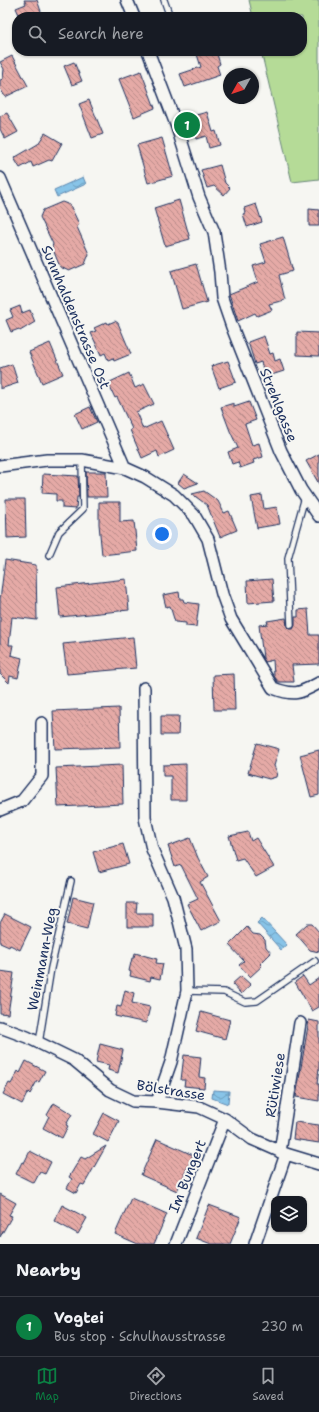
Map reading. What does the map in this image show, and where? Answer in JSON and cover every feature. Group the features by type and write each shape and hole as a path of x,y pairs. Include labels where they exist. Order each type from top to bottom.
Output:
{"street":[{"path":"127,0 132,12"},
{"name":"Strehlgasse","path":"150,56 177,127 199,197 214,232 222,298 232,327 281,451 305,496 319,516"},
{"name":"Sunnhaldenstrasse Ost","path":"0,178 125,468"},
{"path":"0,466 47,460 82,460 125,468 145,477 174,495 194,515 208,539 222,594 231,618 273,688 296,694 319,683"},
{"path":"144,688 145,818 152,849 173,897 186,949 187,991 172,1062 157,1102"},
{"path":"0,810 22,801 42,776 42,723"},
{"name":"Rütiwiese","path":"254,1244 283,1153 300,1023"},
{"name":"Bölstrasse","path":"0,1027 39,1043 74,1060 111,1090 133,1101 199,1107 225,1119 252,1139 283,1153 319,1164"},
{"name":"Im Bungert","path":"176,1244 225,1119"}],"lane":[{"path":"164,0 168,12"},
{"path":"49,555 60,532 83,510 82,460"},
{"path":"290,625 288,558 305,496"},
{"name":"Weinmann-Weg","path":"39,1043 51,968 70,881"},
{"path":"187,991 224,992 245,1002 257,1001 315,961"}],"green space":[{"path":"249,0 319,0 319,179 292,182 262,56 307,56 307,12 252,12"}],"water":[{"path":"83,177 86,184 57,197 54,190"},
{"path":"262,918 287,945 281,950 257,923"},
{"path":"213,1090 229,1091 228,1104 212,1098"}],"building":[{"path":"24,0 37,0 41,12 18,12 16,8 26,4"},
{"path":"12,56 28,86 5,97 0,88 0,80 3,79 4,69 0,62"},
{"path":"198,56 218,56 220,64 217,66 220,75 185,87 180,74 201,67"},
{"path":"74,62 82,81 72,85 64,66"},
{"path":"141,71 155,108 134,117 119,79"},
{"path":"89,100 103,134 92,138 79,104"},
{"path":"207,112 213,132 216,131 220,145 209,148 206,136 196,139 189,117"},
{"path":"7,113 18,132 5,139 0,129 0,116"},
{"path":"45,133 62,143 52,161 49,160 33,167 31,162 20,168 14,158 38,144"},
{"path":"162,138 173,176 148,183 137,145"},
{"path":"220,165 225,183 230,188 224,195 214,186 207,188 201,170"},
{"path":"179,200 190,239 165,246 154,208"},
{"path":"62,202 70,205 79,224 77,227 89,254 85,264 69,271 60,267 52,247 53,244 40,217 43,210"},
{"path":"256,204 262,222 247,227 243,214 245,213 244,208"},
{"path":"309,209 319,210 319,226 309,226"},
{"path":"283,237 293,271 279,275 285,300 269,304 272,310 257,316 255,313 238,321 229,294 258,282 253,266 266,262 260,244"},
{"path":"196,264 207,302 182,309 171,271"},
{"path":"20,306 22,313 30,310 35,322 20,331 19,329 11,332 6,320 13,317 10,310"},
{"path":"115,321 118,323 131,354 114,361 113,358 108,360 105,353 101,355 91,333 96,331 94,328 107,322 108,324"},
{"path":"297,332 319,333 319,356 297,355"},
{"path":"264,336 270,354 273,353 275,361 280,359 284,371 265,377 261,362 255,364 248,342"},
{"path":"50,343 63,374 42,383 29,352"},
{"path":"228,361 236,382 219,388 211,366"},
{"path":"12,364 18,383 0,389 0,368"},
{"path":"129,373 135,388 144,384 154,404 136,412 143,429 161,421 174,450 159,457 157,451 142,458 130,430 132,429 117,397 115,398 108,383"},
{"path":"249,402 256,420 245,424 252,445 259,443 263,457 253,460 254,463 240,468 238,462 232,464 228,452 238,448 221,407 234,403 234,407"},
{"path":"90,407 97,422 82,429 75,414"},
{"path":"319,454 319,484 306,461"},
{"path":"86,472 106,472 107,497 87,497"},
{"path":"43,474 78,476 79,497 77,497 76,509 62,508 62,501 56,501 56,494 42,493"},
{"path":"184,474 198,483 184,488 178,483"},
{"path":"204,491 218,501 224,513 229,511 237,530 220,537 207,505 192,494"},
{"path":"262,495 264,509 277,507 280,524 257,528 251,497"},
{"path":"6,499 25,499 26,537 7,538"},
{"path":"99,502 120,502 120,522 134,521 137,551 102,555 99,524"},
{"path":"5,560 36,565 37,620 12,617 9,645 13,645 11,655 22,658 18,678 10,676 9,683 0,674 0,600"},
{"path":"126,579 129,610 60,617 57,587"},
{"path":"272,579 274,601 248,603 247,581"},
{"path":"179,592 180,599 183,599 184,602 199,604 196,627 186,626 186,623 175,622 170,606 166,607 163,595"},
{"path":"308,609 310,635 319,635 319,664 292,665 294,682 278,682 274,676 273,660 265,662 263,658 259,625 268,624 267,621 286,618 287,627 289,629 293,629 295,625 295,617 298,617 298,610"},
{"path":"133,637 136,668 67,674 63,644"},
{"path":"234,674 235,710 214,710 213,675"},
{"path":"119,708 120,747 55,749 53,711"},
{"path":"161,716 179,716 178,735 161,735"},
{"path":"257,743 279,749 274,766 277,772 276,777 269,779 248,773"},
{"path":"319,750 319,795 311,797 300,755"},
{"path":"186,764 186,800 171,800 171,776 163,776 163,765"},
{"path":"122,765 123,804 58,807 56,768"},
{"path":"248,832 251,841 256,838 274,867 256,877 243,858 236,860 229,836"},
{"path":"190,838 208,877 200,882 221,921 201,931 187,904 198,899 181,865 175,867 168,846"},
{"path":"123,844 129,864 99,872 93,852"},
{"path":"73,897 93,902 87,929 67,924"},
{"path":"127,903 137,903 136,913 153,913 153,927 127,927"},
{"path":"5,914 31,927 20,950 10,945 9,947 0,943 0,923"},
{"path":"307,924 312,924 319,932 319,952 310,950 296,934"},
{"path":"247,927 253,934 260,935 265,940 266,947 271,953 260,964 262,966 250,977 239,965 244,961 229,945"},
{"path":"135,953 157,959 156,963 163,964 160,979 151,977 150,981 130,976 131,972 129,971 132,958 134,958"},
{"path":"0,971 14,973 8,1014 0,1013"},
{"path":"241,976 251,985 241,994 232,984"},
{"path":"303,976 309,985 319,978 319,1007 312,1011 295,982"},
{"path":"125,990 134,993 132,1003 150,1007 146,1023 115,1016 117,1006 121,1007"},
{"path":"201,1012 230,1020 225,1039 196,1031"},
{"path":"309,1020 319,1022 319,1069 317,1084 319,1084 319,1101 296,1097"},
{"path":"100,1044 123,1050 118,1073 108,1070 109,1065 96,1062"},
{"path":"184,1055 201,1057 199,1077 205,1078 204,1088 184,1086 185,1080 181,1080"},
{"path":"26,1061 45,1071 39,1082 37,1081 30,1094 28,1092 22,1104 3,1094 9,1083 11,1084 18,1071 20,1073"},
{"path":"54,1103 72,1114 66,1125 68,1126 62,1138 43,1128 49,1116 47,1115"},
{"path":"104,1113 119,1121 108,1142 93,1134"},
{"path":"295,1122 319,1125 319,1143 293,1139"},
{"path":"157,1139 193,1155 177,1191 141,1175"},
{"path":"106,1146 84,1185 81,1184 76,1193 67,1188 72,1179 69,1177 81,1157 85,1159"},
{"path":"30,1151 51,1162 45,1174 40,1172 34,1183 16,1174"},
{"path":"0,1194 16,1203 9,1215 12,1216 0,1237"},
{"path":"131,1198 167,1214 154,1244 138,1244 115,1234"},
{"path":"62,1205 87,1218 78,1234 54,1221"},
{"path":"209,1205 241,1217 230,1244 211,1244 196,1238"}],"place":[{"name":"Vogtei","path":"187,125"}]}
